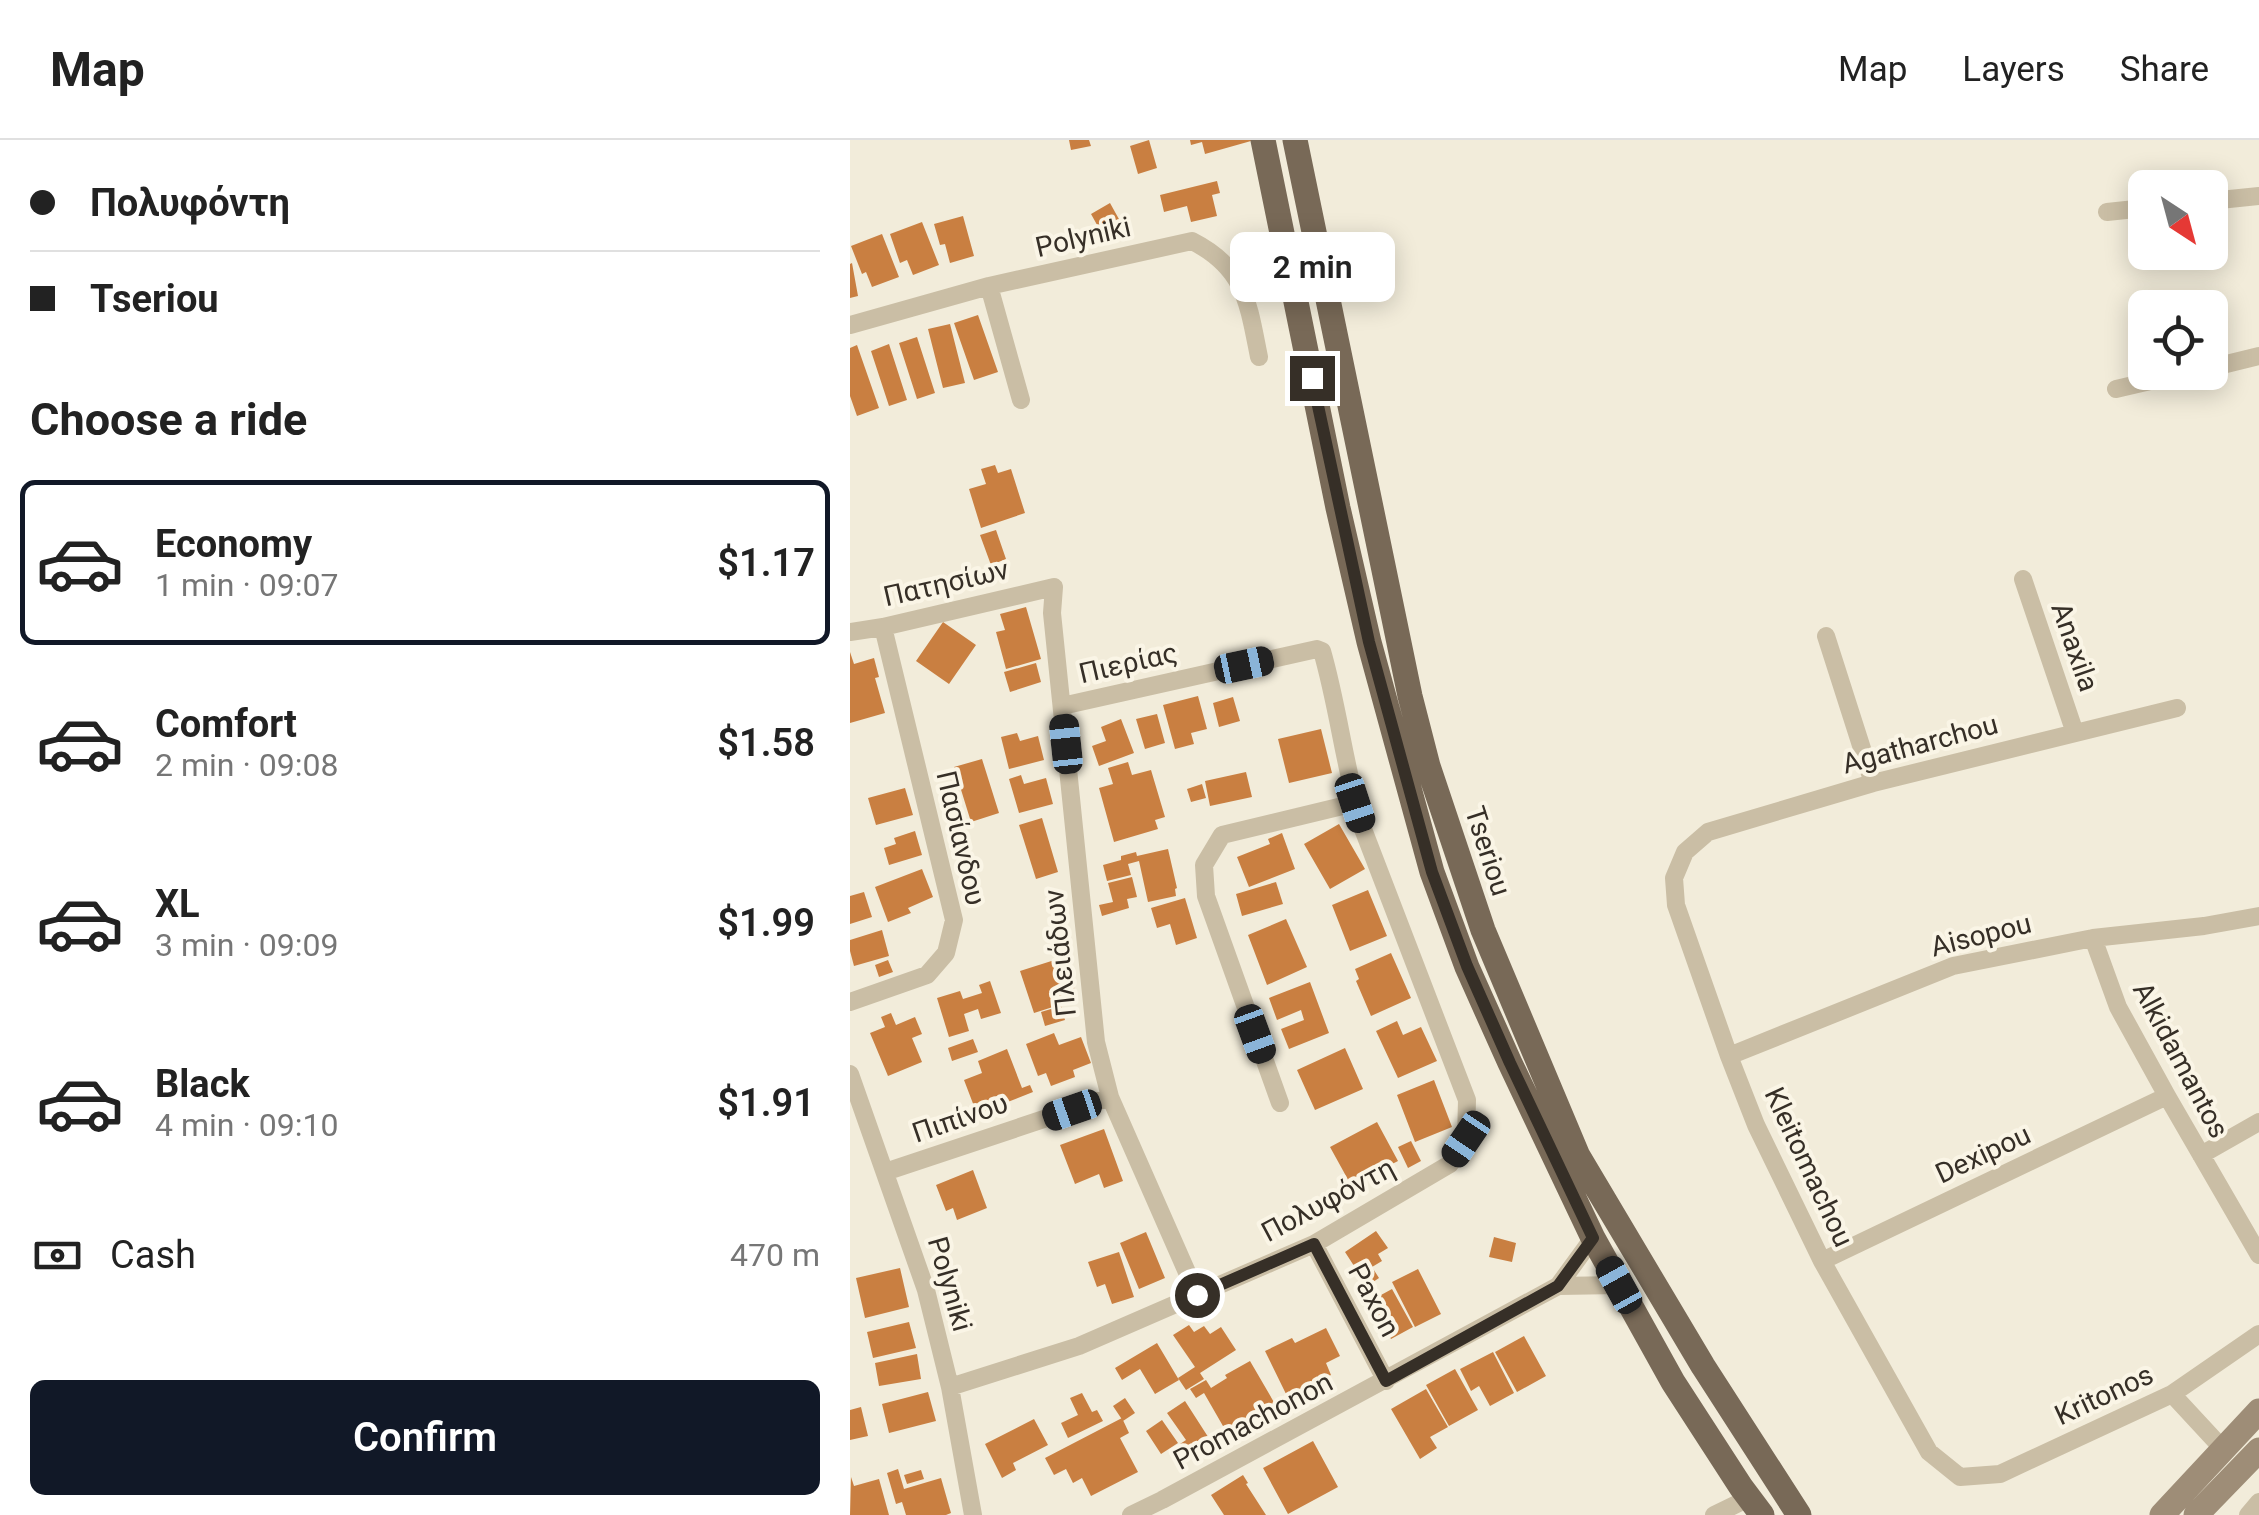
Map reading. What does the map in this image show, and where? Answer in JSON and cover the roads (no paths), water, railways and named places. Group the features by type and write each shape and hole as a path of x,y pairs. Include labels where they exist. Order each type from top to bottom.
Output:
{"main road":[{"path":"1264,140 1364,623 1432,872 1467,966 1593,1238 1673,1382 1756,1507"},
{"name":"Tseriou","path":"1294,140 1410,696 1428,766 1482,930 1578,1156 1703,1366 1799,1515"},
{"path":"2162,1515 2259,1411"},
{"path":"2196,1515 2259,1450"}],"street":[{"path":"2228,199 2259,196"},
{"path":"2107,212 2128,210"},
{"name":"Polyniki","path":"850,325 989,286 1192,241 1212,251 1232,269 1244,294 1259,357"},
{"path":"989,286 1021,400"},
{"path":"2228,364 2259,356"},
{"path":"2116,390 2128,387"},
{"name":"Anaxila","path":"2024,579 2075,732"},
{"name":"Πατησίων","path":"850,632 1054,587"},
{"name":"Πλειάδων","path":"1054,587 1052,613 1096,1042 1110,1097 1197,1295"},
{"name":"Πασίανδου","path":"850,1002 927,975 946,953 954,920 884,627"},
{"path":"1826,636 1873,783"},
{"name":"Πιερίας","path":"1062,706 1322,651"},
{"name":"Πολυφόντη","path":"950,1386 1078,1346 1314,1244 1450,1164 1466,1139 1467,1100 1355,803 1322,651"},
{"name":"Agatharchou","path":"1686,852 1708,832 1873,783 2177,708"},
{"path":"1280,1102 1206,896 1204,865 1222,834 1355,803"},
{"name":"Kleitomachou","path":"1686,852 1674,878 1676,905 1756,1125 1822,1260 1929,1452 1960,1477"},
{"name":"Aisopou","path":"1729,1056 1953,966 2092,938 2259,916"},
{"name":"Alkidamantos","path":"2092,938 2118,1007 2259,1255"},
{"name":"Polyniki","path":"850,1074 926,1290 950,1386 973,1515"},
{"name":"Dexipou","path":"1822,1260 2167,1096"},
{"name":"Πιπίνου","path":"885,1172 1110,1097"},
{"path":"2201,1155 2259,1122"},
{"name":"Promachonon","path":"1131,1515 1166,1508 1558,1286 1593,1238"},
{"name":"Paxon","path":"1314,1244 1386,1381"},
{"name":"Promachonon","path":"1558,1286 1619,1285"},
{"name":"Kritonos","path":"1960,1477 2000,1474 2172,1394 2259,1334"},
{"path":"2172,1394 2222,1448"},
{"path":"2248,1515 2259,1502"},
{"path":"1714,1515 1756,1507"}]}
